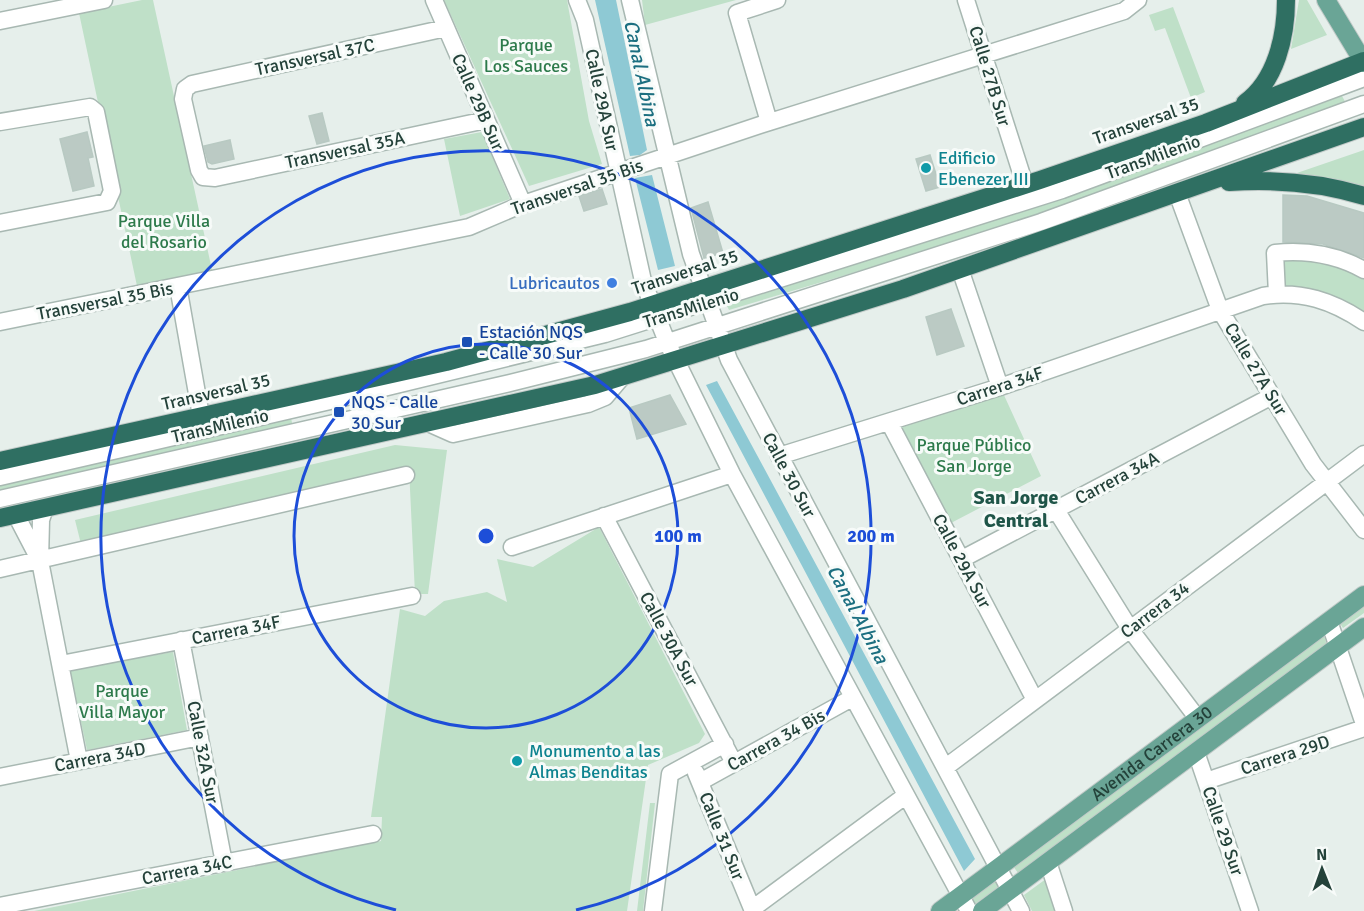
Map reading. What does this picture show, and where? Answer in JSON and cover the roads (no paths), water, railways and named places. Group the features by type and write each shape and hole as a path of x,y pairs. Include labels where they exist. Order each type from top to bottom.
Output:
{"highway":[{"path":"1228,114 1262,87 1272,68 1283,35 1286,0"},
{"name":"Transversal 35","path":"0,461 446,362 654,311 704,296 1025,185 1364,65"},
{"path":"8,516 426,422 539,399 676,362 960,269 1364,127"},
{"path":"1206,183 1292,181 1330,185 1364,196"}],"main road":[{"path":"1326,0 1364,65"},
{"name":"Avenida Carrera 30","path":"940,911 964,903 999,868 1364,595"},
{"name":"Avenida Carrera 30","path":"982,911 1364,627"}],"street":[{"path":"0,21 104,0"},
{"name":"Calle 29B Sur","path":"434,0 523,204"},
{"name":"Calle 29A Sur","path":"578,0 625,170 643,280 654,311"},
{"path":"630,0 661,158 704,296"},
{"path":"769,122 737,13 777,0"},
{"name":"Calle 27B Sur","path":"966,0 1025,185"},
{"name":"Transversal 35 Bis","path":"0,322 469,226 523,204 769,122 983,57 1124,11 1138,0"},
{"name":"Transversal 37C","path":"203,177 196,162 183,99 185,89 192,84 446,28"},
{"name":"TransMilenio","path":"704,296 1062,190 1364,65"},
{"name":"TransMilenio","path":"0,499 510,383 667,342 1041,222 1364,104"},
{"path":"0,122 90,107 96,112 111,197 107,202 0,223"},
{"name":"Transversal 35A","path":"203,177 215,178 486,120"},
{"name":"Calle 27A Sur","path":"1177,192 1220,310 1326,482 1364,530"},
{"path":"1364,270 1342,261 1306,252 1275,253 1277,294 1328,301 1364,322"},
{"path":"960,269 1000,387"},
{"path":"178,286 201,416"},
{"name":"Carrera 34F","path":"779,456 1000,387 1220,310 1277,294"},
{"name":"Calle 30 Sur","path":"704,296 738,379 1021,911"},
{"path":"654,311 676,362 732,474 964,903"},
{"name":"TransMilenio","path":"0,477 507,359 654,311"},
{"name":"Carrera 34A","path":"962,560 1272,396"},
{"name":"Calle 29A Sur","path":"889,422 1035,700"},
{"name":"Carrera 34","path":"946,767 1364,454"},
{"path":"512,547 732,474"},
{"path":"0,569 406,475"},
{"path":"45,508 41,520 40,561 79,761"},
{"path":"1056,510 1131,628 1198,719"},
{"path":"8,516 40,561"},
{"name":"Calle 30A Sur","path":"604,516 734,763"},
{"name":"Carrera 34F","path":"61,664 411,596"},
{"path":"1329,621 1364,726"},
{"name":"Calle 32A Sur","path":"181,640 224,863"},
{"name":"Carrera 34 Bis","path":"700,782 852,698"},
{"name":"Carrera 29D","path":"1206,781 1364,726"},
{"name":"Carrera 34D","path":"0,777 200,737"},
{"path":"653,911 667,783 674,769 725,744"},
{"name":"Calle 29 Sur","path":"1196,752 1250,911"},
{"name":"Calle 31 Sur","path":"691,760 752,910"},
{"path":"752,910 905,796"},
{"name":"Carrera 34C","path":"0,906 374,834"},
{"path":"1048,862 1064,911"}],"water":[{"path":"595,0 616,0 647,150 640,155 630,156"},
{"path":"652,175 675,266 658,270 635,178"},
{"path":"717,381 975,859 964,871 706,385"}],"place":[{"name":"Edificio Ebenezer III","path":"926,168"},
{"name":"Lubricautos","path":"612,283"},
{"name":"Estación NQS - Calle 30 Sur","path":"467,342"},
{"name":"NQS - Calle 30 Sur","path":"339,412"},
{"name":"Monumento a las Almas Benditas","path":"517,761"}],"district":[{"name":"San Jorge Central","path":"1016,508"}],"park label":[{"name":"Parque Los Sauces","path":"526,55"},
{"name":"Parque Villa del Rosario","path":"164,231"},
{"name":"Parque Público San Jorge","path":"974,455"},
{"name":"Parque Villa Mayor","path":"122,701"}],"water label":[{"name":"Canal Albina","path":"642,73"},
{"name":"Canal Albina","path":"858,614"}]}
